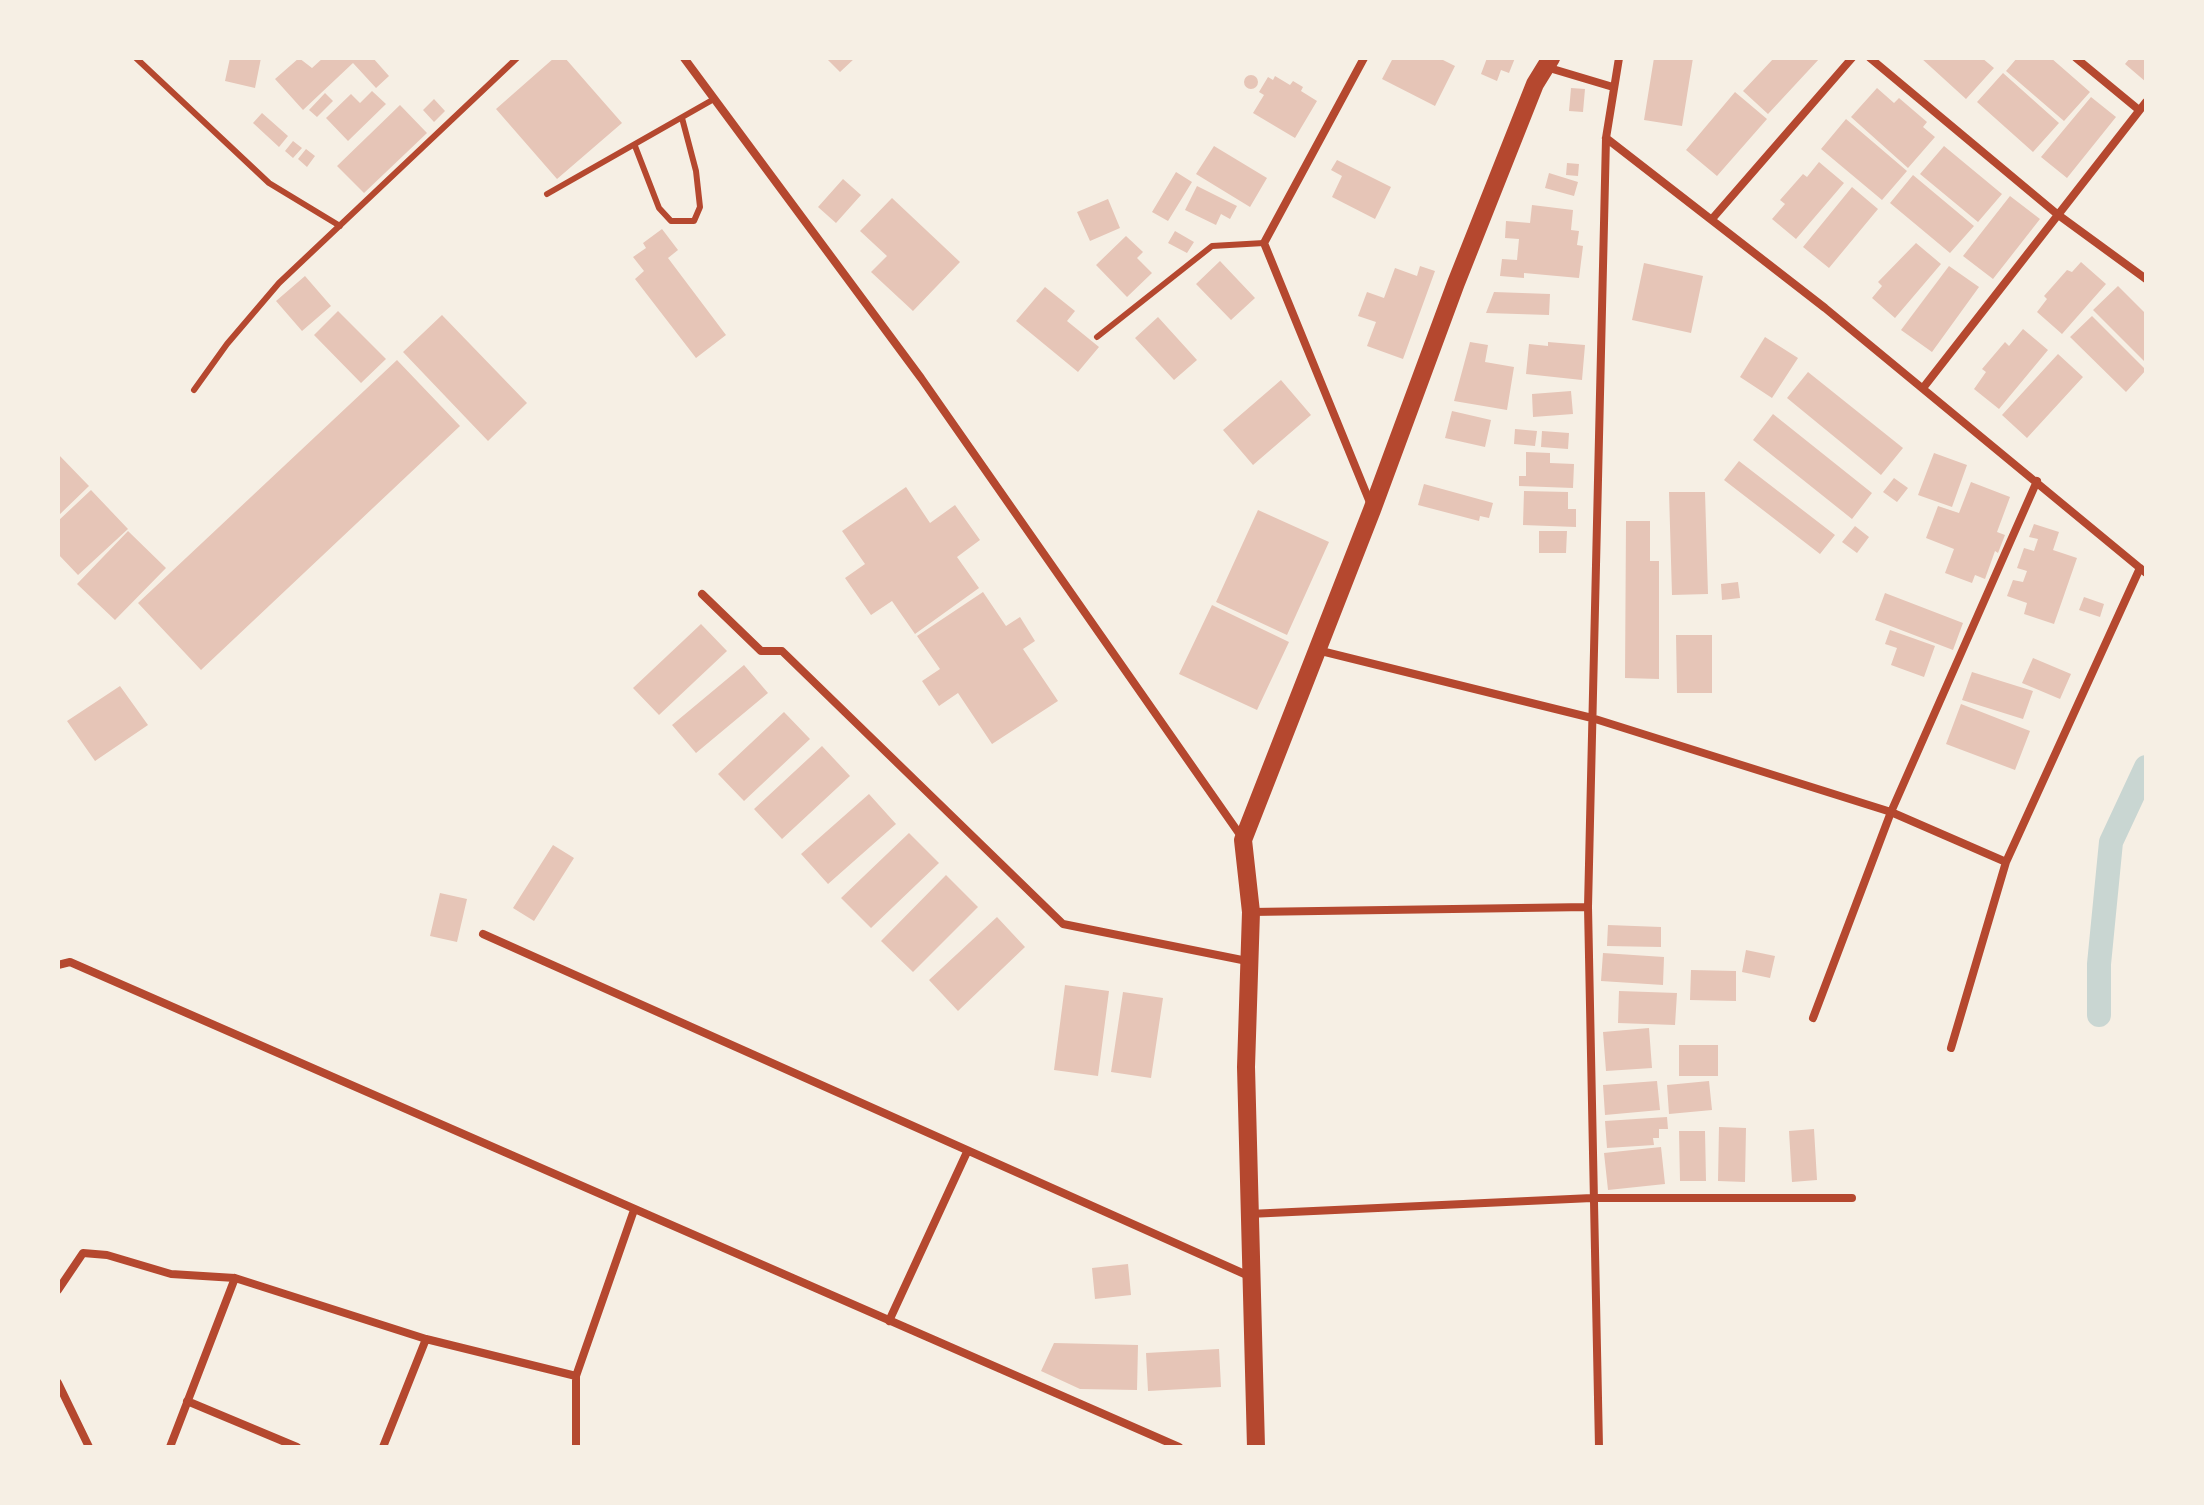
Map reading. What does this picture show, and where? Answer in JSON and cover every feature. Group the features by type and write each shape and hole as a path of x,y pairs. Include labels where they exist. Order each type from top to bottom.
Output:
{"main road":[{"path":"1256,1447 1248,1214 1247,961 1251,912 1243,840 1372,510 1456,283 1535,84 1548,62"}],"street":[{"path":"684,58 921,378 1243,840"},
{"path":"1364,58 1264,243 1372,510"},
{"path":"1599,1447 1588,907 1606,138 1619,58"},
{"path":"1712,219 1852,58"},
{"path":"1870,58 2057,214 2146,279"},
{"path":"2076,58 2139,110"},
{"path":"1548,62 1613,87"},
{"path":"1923,388 2146,102"},
{"path":"1606,138 1923,388 2143,571 2006,862 1951,1048"},
{"path":"1813,1018 1891,812 2037,481"},
{"path":"702,594 761,651 782,651 1063,924 1247,961"},
{"path":"1316,650 1592,718 1891,812 2006,862"},
{"path":"1251,912 1588,907"},
{"path":"483,934 1249,1276"},
{"path":"58,965 70,962 1179,1447"},
{"path":"889,1321 967,1152"},
{"path":"1248,1214 1592,1198 1852,1198"},
{"path":"576,1447 576,1376 634,1210"},
{"path":"58,1290 83,1253 107,1255 171,1274 235,1278 426,1339 576,1376"},
{"path":"170,1447 235,1278"},
{"path":"383,1447 426,1339"},
{"path":"58,1383 89,1447"},
{"path":"187,1401 297,1447"}],"lane":[{"path":"136,58 269,183 340,226"},
{"path":"194,390 260,305 517,58"},
{"path":"547,194 714,99"},
{"path":"635,146 659,208 671,221 694,221 700,207 696,171 682,118"},
{"path":"1097,337 1212,246 1264,243"}],"building":[{"path":"230,58 261,58 255,88 225,81"},
{"path":"299,58 312,68 323,58 373,58 389,76 376,88 353,63 303,110 275,79"},
{"path":"554,58 565,58 622,123 557,179 496,109"},
{"path":"826,58 855,58 840,72"},
{"path":"1393,58 1439,58 1455,66 1435,106 1382,79"},
{"path":"1487,58 1515,58 1509,73 1501,70 1497,81 1481,74"},
{"path":"1654,58 1693,58 1682,126 1644,120"},
{"path":"1774,58 1820,58 1768,114 1743,91"},
{"path":"1921,58 1982,58 1994,68 1966,99"},
{"path":"2017,58 2051,58 2090,92 2064,121 2006,71"},
{"path":"2130,58 2146,58 2146,82 2125,64"},
{"path":"2003,73 2059,123 2033,152 1977,102"},
{"path":"1251,75 1258,82 1251,89 1244,82"},
{"path":"1275,76 1290,85 1293,81 1303,87 1301,91 1317,101 1295,138 1253,113 1264,95 1259,92 1268,77 1273,80"},
{"path":"1571,88 1585,89 1583,112 1569,111"},
{"path":"1877,88 1894,103 1899,98 1927,122 1923,127 1935,137 1908,168 1851,117"},
{"path":"372,91 386,104 348,141 326,118 351,94 360,103"},
{"path":"1735,92 1767,119 1717,176 1686,150"},
{"path":"325,93 333,101 317,117 309,110"},
{"path":"2091,97 2116,117 2067,178 2041,157"},
{"path":"434,99 445,111 434,122 423,110"},
{"path":"400,105 427,133 364,193 337,166"},
{"path":"262,113 288,136 279,147 253,123"},
{"path":"1846,119 1907,171 1882,200 1821,149"},
{"path":"293,141 302,148 293,158 285,151"},
{"path":"1214,146 1267,178 1250,207 1196,174"},
{"path":"1944,146 2002,194 1978,222 1920,174"},
{"path":"306,149 315,156 307,167 298,159"},
{"path":"1337,160 1391,187 1375,219 1332,197 1342,176 1331,170"},
{"path":"1819,162 1844,183 1796,239 1772,219 1785,204 1780,200 1803,174 1807,177"},
{"path":"1567,163 1579,164 1578,176 1566,175"},
{"path":"1176,172 1192,182 1168,221 1152,212"},
{"path":"1549,173 1578,182 1574,196 1545,188"},
{"path":"1913,175 1974,226 1950,253 1890,203"},
{"path":"843,179 861,195 836,223 818,207"},
{"path":"1197,186 1237,206 1230,219 1221,214 1216,225 1185,210"},
{"path":"1852,187 1878,209 1829,268 1803,247"},
{"path":"2010,196 2040,219 1993,279 1963,256"},
{"path":"892,198 960,262 913,311 871,272 887,256 860,231"},
{"path":"1108,199 1120,228 1090,241 1077,212"},
{"path":"1532,205 1573,210 1571,230 1579,231 1577,245 1583,246 1579,278 1524,273 1524,278 1500,276 1502,259 1517,260 1519,239 1505,238 1506,221 1530,223"},
{"path":"662,229 678,250 668,258 726,335 696,358 635,279 644,271 633,257 646,248 643,243"},
{"path":"1175,231 1194,242 1187,253 1168,243"},
{"path":"1126,236 1143,252 1137,258 1152,273 1127,297 1096,265"},
{"path":"1916,243 1941,264 1895,318 1872,298 1882,286 1878,282"},
{"path":"1220,261 1255,298 1231,320 1196,284"},
{"path":"2081,262 2106,284 2062,334 2037,312 2047,299 2044,296 2067,270 2072,272"},
{"path":"1644,263 1703,276 1691,333 1632,320"},
{"path":"1420,266 1435,271 1403,359 1367,346 1376,322 1358,316 1367,292 1384,298 1395,268 1417,276"},
{"path":"1949,266 1979,287 1932,352 1901,330"},
{"path":"305,276 331,306 302,331 276,301"},
{"path":"2118,286 2146,314 2146,363 2093,310"},
{"path":"1045,287 1075,311 1067,321 1099,347 1078,372 1016,321"},
{"path":"1494,292 1550,294 1549,315 1486,313"},
{"path":"338,311 386,359 361,383 314,335"},
{"path":"442,315 527,403 488,441 403,352"},
{"path":"2092,316 2146,370 2126,392 2070,337"},
{"path":"1158,317 1197,360 1174,380 1135,338"},
{"path":"2023,329 2048,350 1999,409 1974,389 1986,372 1982,369 2005,342 2009,346"},
{"path":"1765,337 1798,358 1772,398 1740,377"},
{"path":"1470,342 1488,345 1485,362 1514,367 1507,410 1454,401"},
{"path":"1548,342 1585,345 1582,380 1526,374 1529,344 1548,346"},
{"path":"2058,354 2083,377 2027,438 2002,415"},
{"path":"397,360 460,426 201,670 138,603"},
{"path":"1808,372 1903,448 1881,475 1787,398"},
{"path":"1281,380 1311,415 1253,465 1223,430"},
{"path":"1571,391 1573,414 1533,417 1532,394"},
{"path":"1452,411 1491,420 1485,447 1445,438"},
{"path":"1773,414 1872,493 1852,519 1753,440"},
{"path":"1515,429 1537,431 1535,446 1514,444"},
{"path":"1542,431 1569,433 1568,449 1541,447"},
{"path":"1526,452 1550,453 1550,463 1574,464 1573,488 1519,486 1519,476 1526,476"},
{"path":"1934,453 1967,465 1952,507 1918,495"},
{"path":"58,454 89,486 58,516"},
{"path":"1739,461 1835,535 1820,554 1724,480"},
{"path":"1894,478 1908,488 1897,502 1883,492"},
{"path":"1971,482 2010,497 1997,532 2005,535 1998,553 1995,551 1985,579 1975,575 1972,583 1945,573 1954,549 1926,538 1938,506 1959,513"},
{"path":"1424,484 1493,503 1489,518 1480,516 1479,521 1418,505"},
{"path":"906,487 930,523 955,505 980,540 957,557 979,588 915,634 892,601 871,615 845,578 865,564 842,531"},
{"path":"91,490 128,529 78,575 58,554 58,521"},
{"path":"1524,491 1568,492 1568,509 1576,509 1576,527 1523,525"},
{"path":"1669,492 1705,492 1708,594 1672,595"},
{"path":"1258,510 1329,542 1287,635 1216,602"},
{"path":"1626,521 1650,521 1650,561 1659,561 1659,679 1625,678"},
{"path":"2034,524 2059,532 2053,550 2077,558 2054,624 2024,614 2027,603 2007,596 2013,580 2023,582 2027,571 2017,568 2024,548 2034,551 2038,539 2029,537"},
{"path":"1855,526 1869,537 1857,553 1842,542"},
{"path":"128,531 166,568 115,620 77,584"},
{"path":"1539,531 1567,531 1566,553 1539,553"},
{"path":"1738,582 1740,598 1722,600 1721,584"},
{"path":"983,592 1006,626 1020,617 1035,641 1023,649 1058,701 992,744 958,693 939,706 922,681 940,669 917,636"},
{"path":"1885,593 1963,623 1953,650 1875,620"},
{"path":"2084,597 2104,604 2100,617 2079,610"},
{"path":"1212,605 1289,642 1257,710 1179,674"},
{"path":"701,624 727,651 659,715 633,688"},
{"path":"1890,630 1935,646 1924,677 1891,665 1897,648 1885,644"},
{"path":"1676,635 1712,635 1712,693 1677,693"},
{"path":"2033,658 2071,674 2060,699 2022,683"},
{"path":"744,665 768,693 696,753 672,725"},
{"path":"1972,672 2033,691 2023,719 1962,700"},
{"path":"120,686 148,725 95,761 67,721"},
{"path":"1961,704 2030,731 2015,770 1946,744"},
{"path":"784,712 810,739 744,801 718,774"},
{"path":"822,746 850,776 782,839 754,809"},
{"path":"869,794 896,824 828,884 801,854"},
{"path":"909,833 939,863 871,928 841,898"},
{"path":"553,845 574,858 534,921 513,908"},
{"path":"946,875 978,907 913,972 881,941"},
{"path":"440,893 467,899 457,942 430,936"},
{"path":"997,917 1025,947 958,1011 929,980"},
{"path":"1608,925 1661,927 1661,947 1607,946"},
{"path":"1746,950 1775,956 1770,978 1742,972"},
{"path":"1603,953 1664,957 1663,985 1601,981"},
{"path":"1691,970 1736,971 1736,1001 1690,1000"},
{"path":"1065,985 1109,991 1098,1076 1054,1070"},
{"path":"1619,991 1677,993 1675,1025 1618,1023"},
{"path":"1123,992 1163,998 1151,1078 1111,1072"},
{"path":"1649,1028 1652,1068 1606,1071 1603,1032"},
{"path":"1679,1045 1718,1045 1718,1076 1679,1076"},
{"path":"1657,1081 1660,1110 1605,1115 1603,1085"},
{"path":"1709,1081 1712,1110 1669,1114 1667,1085"},
{"path":"1667,1117 1668,1129 1659,1129 1659,1138 1653,1138 1654,1145 1607,1148 1605,1121"},
{"path":"1719,1127 1746,1128 1745,1182 1718,1181"},
{"path":"1814,1129 1817,1180 1792,1182 1789,1131"},
{"path":"1679,1131 1705,1131 1706,1181 1680,1181"},
{"path":"1661,1147 1665,1184 1608,1190 1604,1153"},
{"path":"1128,1264 1131,1295 1095,1299 1092,1268"},
{"path":"1054,1343 1138,1345 1137,1390 1080,1389 1041,1371"},
{"path":"1219,1349 1221,1387 1148,1391 1146,1353"}],"waterway":[{"path":"2099,1015 2099,964 2111,842 2146,767"}]}
